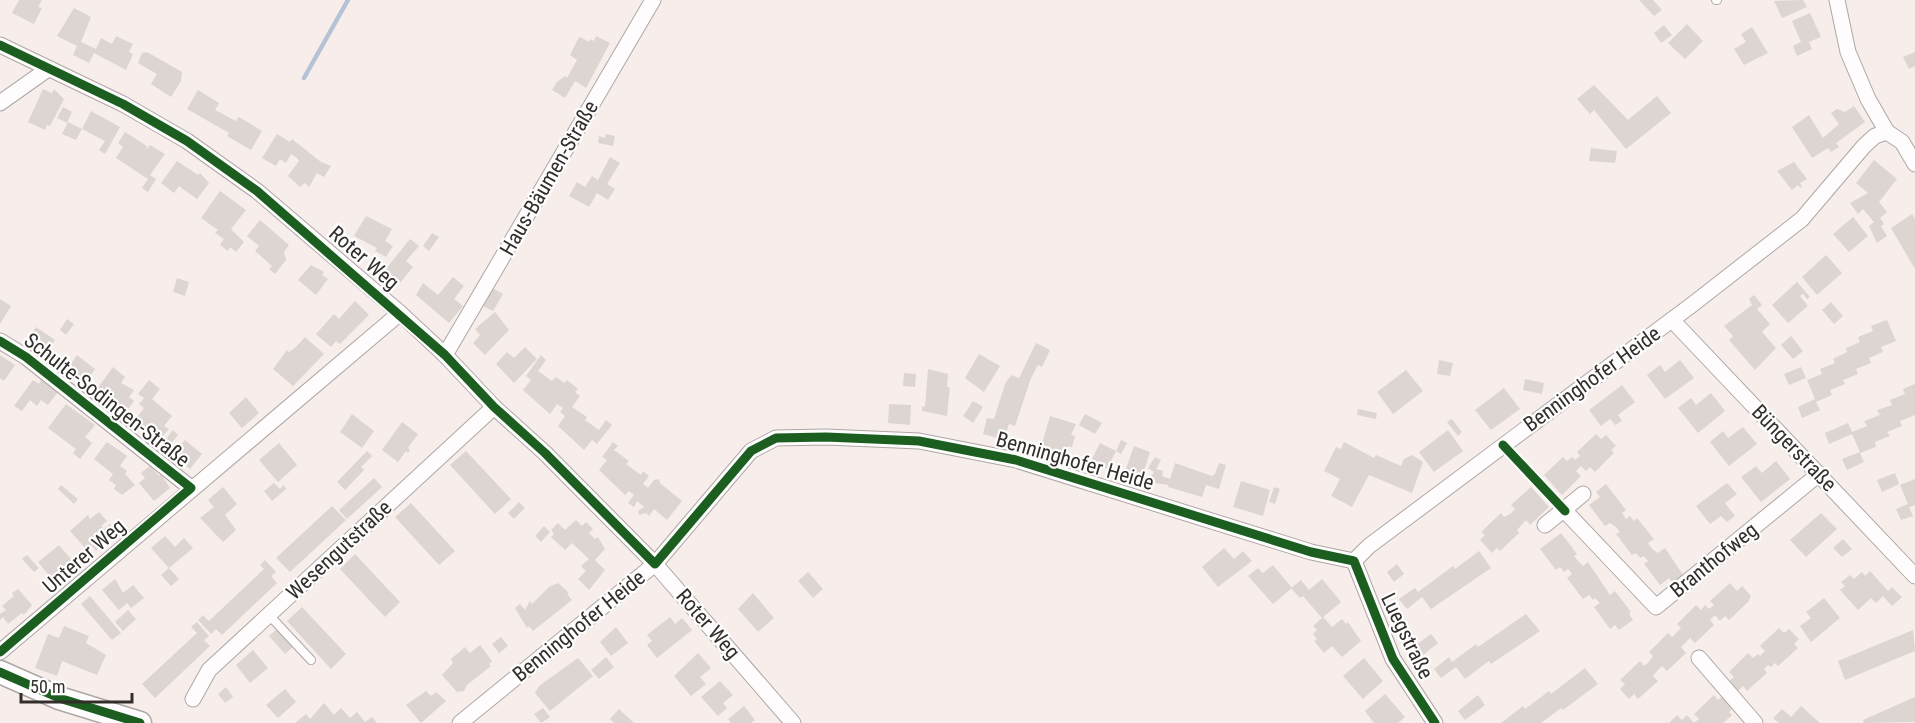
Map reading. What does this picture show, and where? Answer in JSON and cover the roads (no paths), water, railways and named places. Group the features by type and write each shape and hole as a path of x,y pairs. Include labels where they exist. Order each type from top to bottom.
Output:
{"main road":[{"path":"0,672 59,698 140,723"}],"street":[{"name":"Haus-Bäumen-Straße","path":"445,355 653,0"},
{"path":"1837,0 1848,52 1868,99 1887,132 1902,142 1915,165"},
{"name":"Roter Weg","path":"0,45 123,104 186,141 257,191 400,313 445,355 494,407 545,453 655,564 793,723"},
{"path":"0,103 48,69"},
{"name":"Benninghofer Heide","path":"460,723 655,564 751,451 776,438 826,437 919,441 1016,460 1311,552 1354,561 1369,546 1672,320 1802,219 1864,146 1875,136 1887,132"},
{"name":"Unterer Weg","path":"0,652 400,313"},
{"name":"Büngerstraße","path":"1672,320 1915,576"},
{"name":"Schulte-Sodingen-Straße","path":"0,341 26,357 191,488"},
{"name":"Wesengutstraße","path":"193,699 209,670 494,407"},
{"name":"Branthofweg","path":"1565,511 1656,607 1819,474"},
{"path":"1545,525 1583,494"},
{"name":"Luegstraße","path":"1354,561 1394,659 1435,723"},
{"path":"1699,658 1755,723"}],"lane":[{"path":"269,615 311,660"}],"waterway":[{"path":"304,78 348,0"}]}
